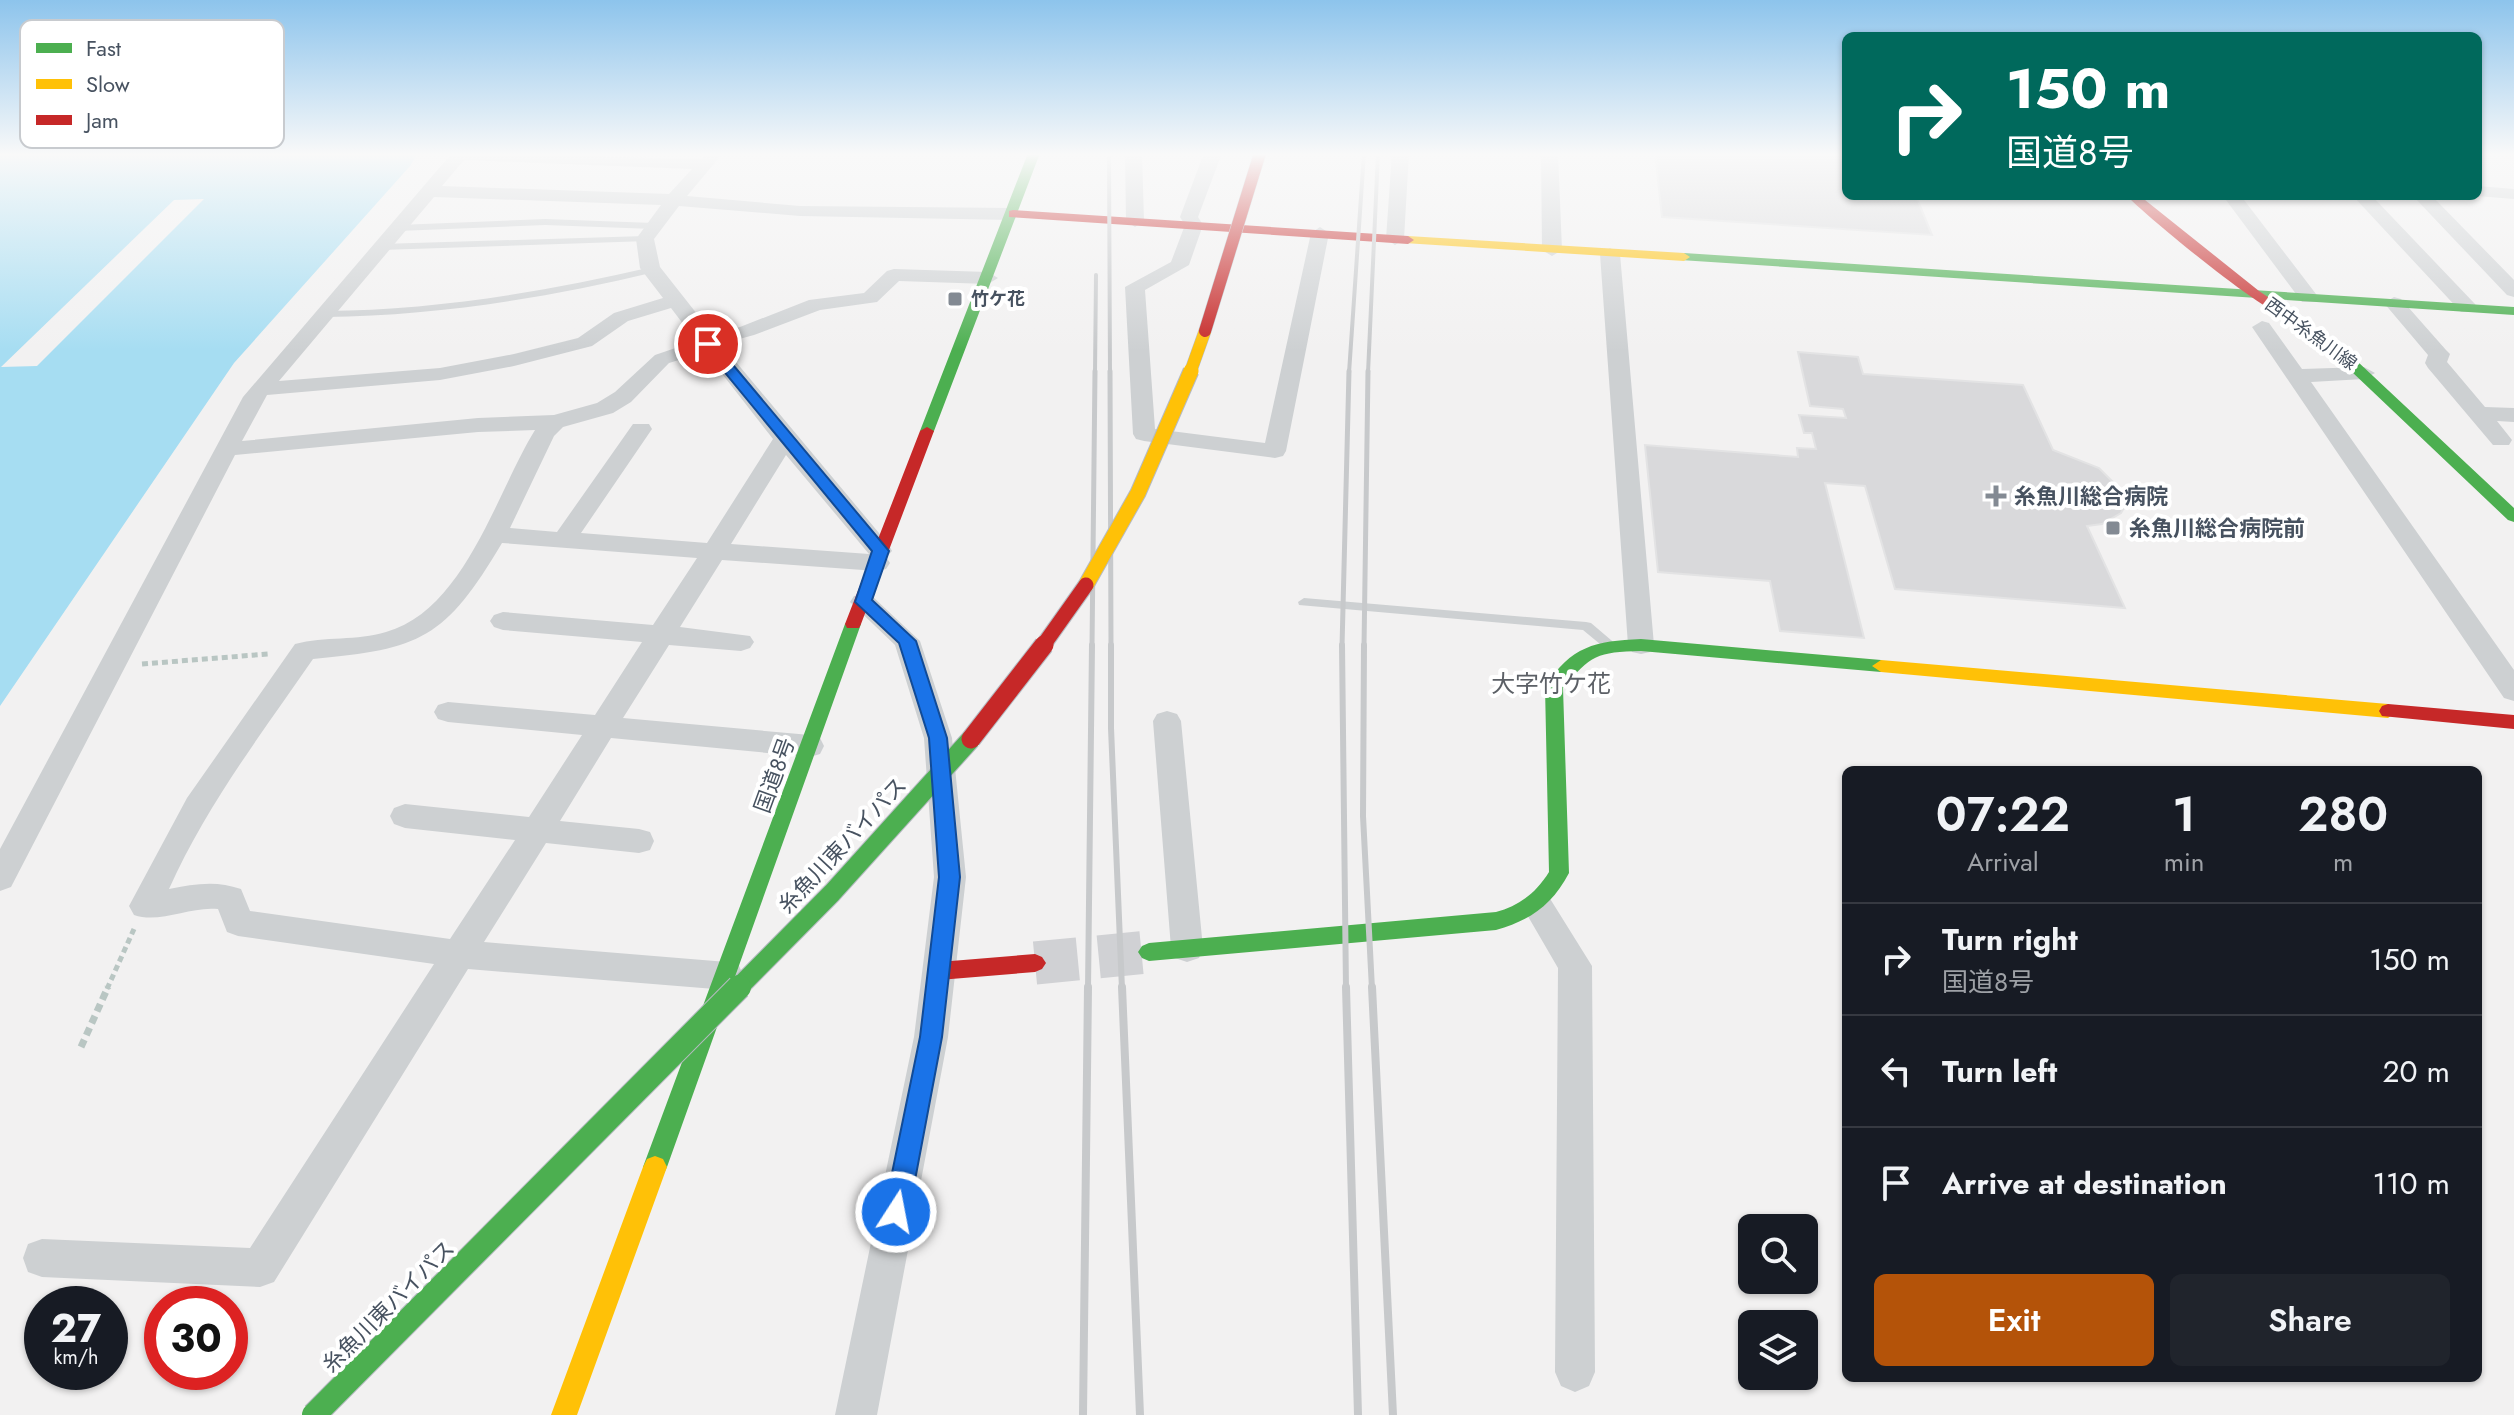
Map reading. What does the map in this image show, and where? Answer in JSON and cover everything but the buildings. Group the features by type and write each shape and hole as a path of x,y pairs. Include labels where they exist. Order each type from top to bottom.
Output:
{"main road":[{"name":"国道8号","path":"564,1415 879,557 1011,219"},
{"path":"1101,219 2514,311"},
{"name":"糸魚川東バイパス","path":"314,1415 832,893 912,808 1034,658 1074,604 1112,542 1159,451 1218,300 1241,219"},
{"name":"西中糸魚川線","path":"2161,219 2254,294 2337,350 2514,517"},
{"path":"1149,952 1496,921 1518,917 1538,906 1552,890 1559,873 1554,687 1566,664 1586,651 1611,646 1641,645 2514,722"},
{"path":"939,971 1035,963"}],"street":[{"path":"0,878 260,389 406,219"},
{"path":"660,219 650,233 652,270 673,301 879,557"},
{"path":"1190,219 1194,225 1179,265 1135,287 1144,434 1275,451 1320,233"},
{"path":"1395,239 1396,219"},
{"path":"1551,219 1552,250"},
{"path":"2249,219 2309,298"},
{"path":"2384,219 2468,308"},
{"path":"2444,219 2514,291"},
{"path":"1610,254 1641,645"},
{"path":"226,449 502,423 555,422 605,408 623,397 662,359 816,304 870,298 894,275 988,278"},
{"path":"260,389 440,374 500,363 585,342 621,317 673,301"},
{"path":"2394,303 2439,354 2436,363 2501,440"},
{"path":"2262,327 2514,691"},
{"path":"2296,376 2364,373"},
{"path":"2478,413 2514,415"},
{"path":"145,906 163,864 203,795 305,651 376,642 407,634 432,617 455,594 494,535 544,433 555,422"},
{"path":"564,540 641,429"},
{"path":"42,1258 260,1268 785,439"},
{"path":"494,535 712,552 879,557"},
{"path":"856,1415 931,1037 950,877 938,738 907,641 863,602"},
{"path":"503,621 741,642"},
{"path":"448,712 810,746"},
{"path":"1167,721 1187,948"},
{"path":"405,816 639,841"},
{"path":"145,906 205,895 230,898 238,923 458,954 727,976"},
{"path":"1538,906 1575,966 1575,1372"}],"lane":[{"path":"398,228 545,222 650,233"},
{"path":"381,247 650,233"},
{"path":"325,314 376,315 486,303 541,295 652,270"},
{"path":"1304,602 1586,626 1611,646"}],"path":[{"path":"112,666 305,651"},
{"path":"81,1047 145,906"}],"water":[{"path":"0,219 363,219 234,363 0,706"}],"pier":[{"path":"154,219 184,219 37,366 1,367"}],"tunnel":[{"path":"1035,963 1149,952"}],"railway":[{"path":"1109,219 1110,373"},
{"path":"1349,373 1359,219"},
{"path":"1368,373 1375,219"},
{"path":"1095,373 1096,275"},
{"path":"1092,647 1095,371"},
{"path":"1110,371 1111,647"},
{"path":"1342,646 1349,371"},
{"path":"1364,647 1368,371"},
{"path":"1088,989 1092,645"},
{"path":"1364,645 1363,816 1372,989"},
{"path":"1342,646 1346,989"},
{"path":"1111,647 1111,728 1122,989"},
{"path":"1083,1415 1088,987"},
{"path":"1122,987 1140,1415"},
{"path":"1346,987 1358,1415"},
{"path":"1372,987 1393,1415"}],"traffic: fast":[{"path":"927,431 1009,219"},
{"path":"1684,257 2514,311"},
{"path":"2282,313 2337,350 2514,517"},
{"path":"655,1167 853,624"},
{"path":"1149,952 1496,921 1534,905 1559,873 1554,687 1580,656 1612,646 1641,645 1881,666"},
{"path":"314,1415 832,893 971,739"}],"traffic: slow":[{"path":"1408,240 1684,257"},
{"path":"1086,585 1153,461 1205,331"},
{"path":"1881,666 2388,711"},
{"path":"564,1415 655,1167"}],"traffic: jam":[{"path":"1089,219 1408,240"},
{"path":"1205,331 1240,219"},
{"path":"2161,219 2282,313"},
{"path":"853,624 927,431"},
{"path":"971,739 1017,682 1086,585"},
{"path":"2388,711 2514,722"},
{"path":"939,971 1035,963"}],"place":[{"name":"竹ケ花","path":"955,299"},
{"name":"糸魚川総合病院","path":"1996,496"},
{"name":"糸魚川総合病院前","path":"2113,528"}],"district":[{"name":"大字竹ケ花","path":"1551,684"}],"route":[{"path":"708,344 880,551 863,602 907,641 938,738 950,877 931,1037 896,1212"}]}
